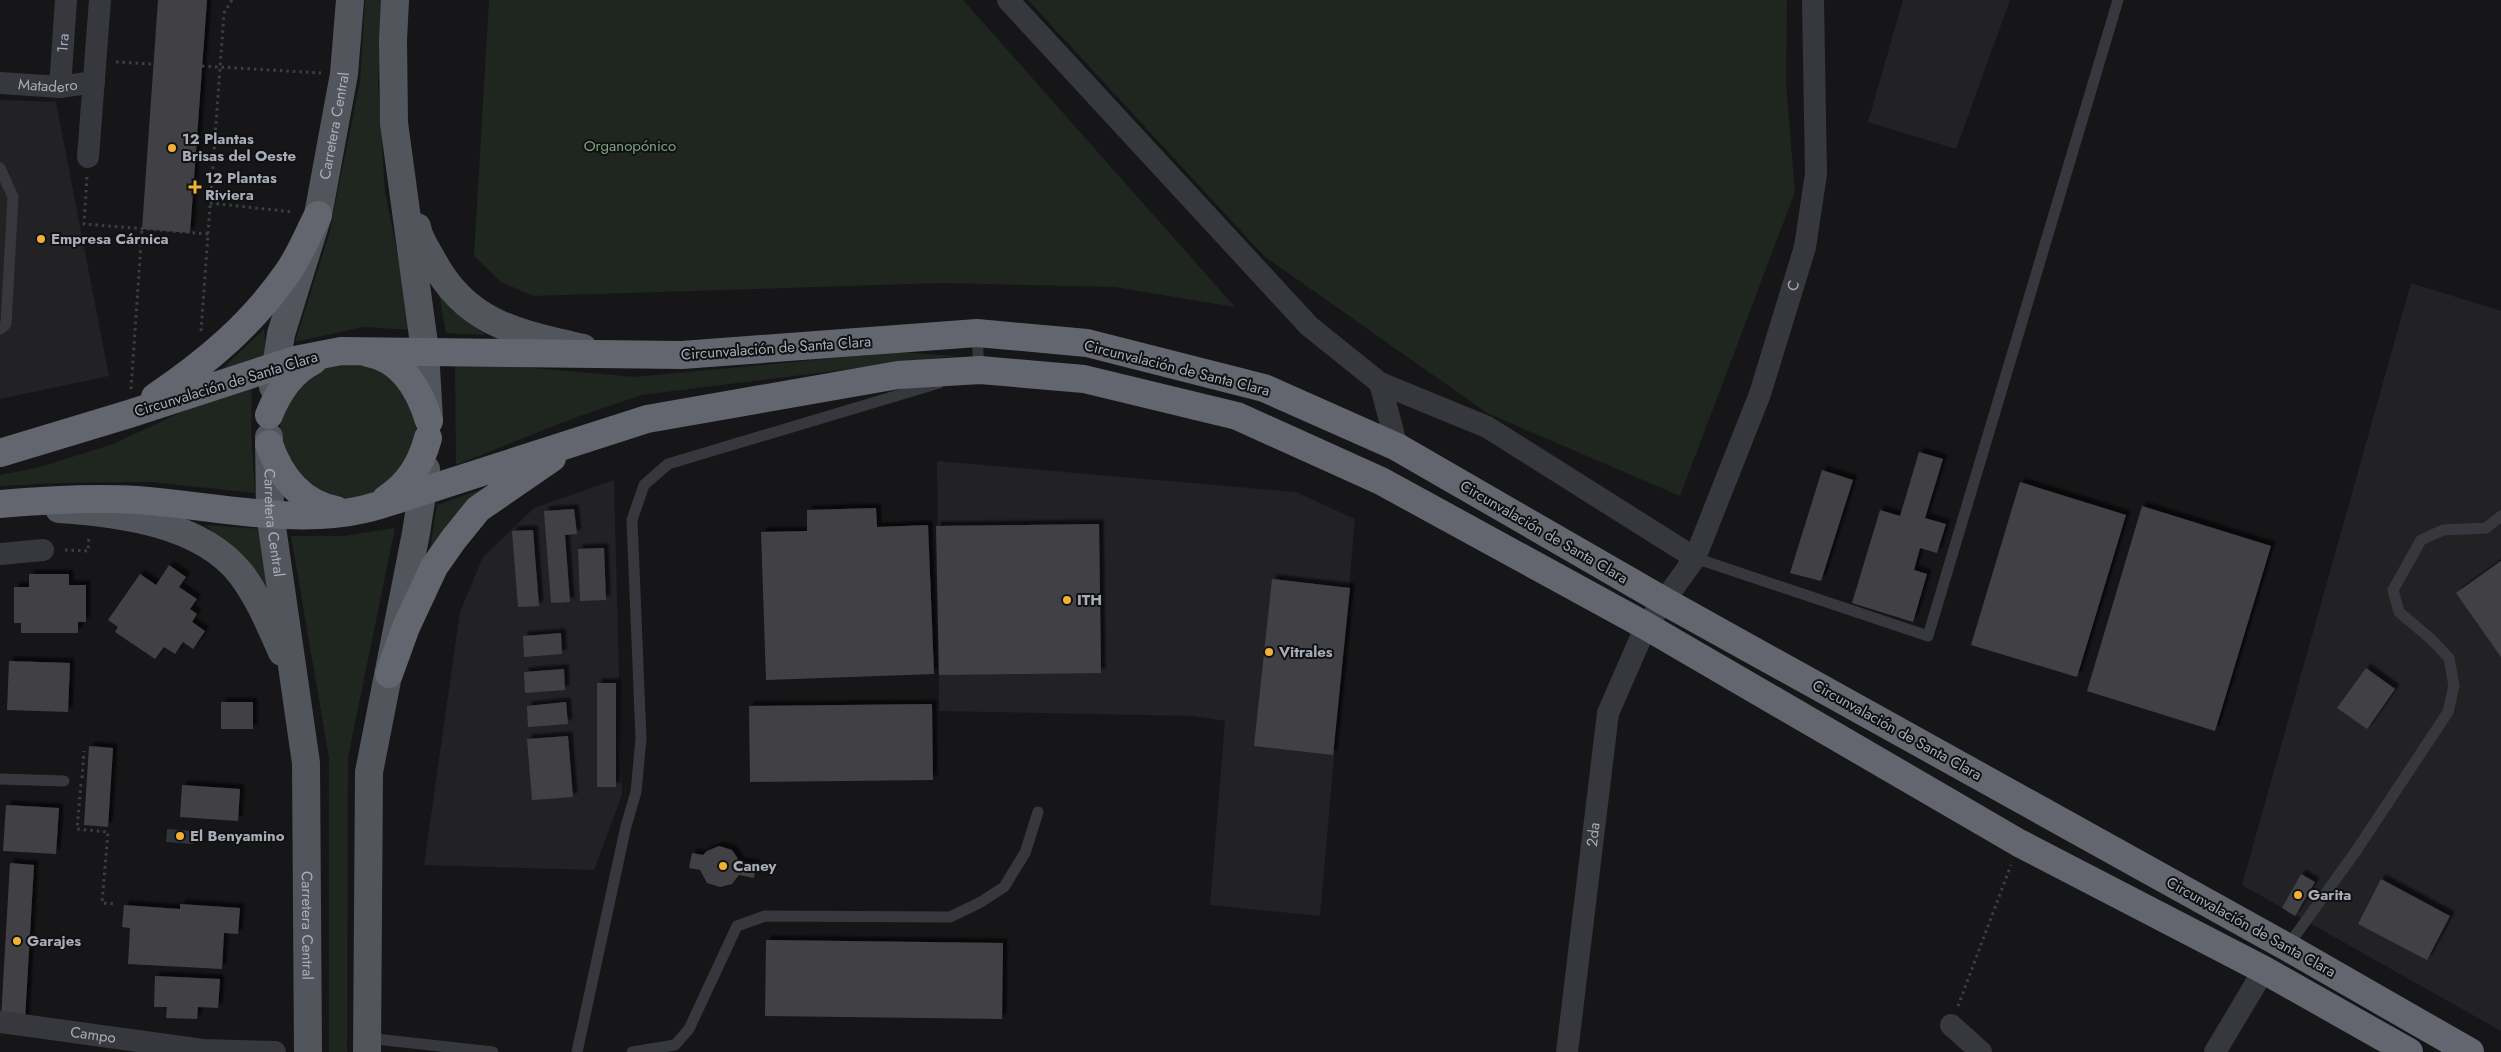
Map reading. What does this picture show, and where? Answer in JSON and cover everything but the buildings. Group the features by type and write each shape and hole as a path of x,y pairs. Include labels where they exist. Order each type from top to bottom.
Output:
{"highway":[{"path":"129,414 198,367 224,345 258,311 289,271 318,215"},
{"name":"Circunvalación de Santa Clara","path":"0,452 129,414 276,366 316,355 347,351 682,355 977,333 1086,343 1264,388 1397,447 1664,601 2287,946 2470,1052"},
{"path":"269,415 275,400 296,373 324,355 347,351 380,357 403,372 415,386 429,429 424,454 406,482 380,503 356,511 330,509 312,502 297,491 284,477 275,461 269,444"},
{"name":"Circunvalación de Santa Clara","path":"4,503 83,498 137,500 270,513 313,515 356,511 647,420 898,375 980,370 1084,380 1237,416 1381,481 1646,626 2019,843 2264,970 2409,1052"},
{"path":"389,674 406,627 434,567 478,509 580,440"}],"main road":[{"name":"Carretera Central","path":"308,1052 306,763 296,682 270,513 269,415 281,334 318,215 344,74 350,0"},
{"path":"367,1045 369,772 423,491 429,429 425,351 394,122 392,40 395,0"},
{"path":"394,122 418,234 440,275 458,296 482,316 512,331 606,353"},
{"path":"4,503 90,511 167,526 196,538 222,555 240,574 260,603 296,682"}],"street":[{"name":"1ra","path":"60,87 66,0"},
{"path":"88,157 100,0"},
{"path":"1008,0 1309,326 1380,383 1487,427 1695,558"},
{"name":"C","path":"1664,601 1695,558 1760,394 1805,247 1816,174 1813,0"},
{"name":"Matadero","path":"0,83 60,87 95,72"},
{"path":"1380,383 1397,447"},
{"path":"0,554 43,550"},
{"name":"2da","path":"1567,1052 1608,713 1646,626 1664,601"},
{"path":"2214,1052 2264,970"},
{"name":"Campo","path":"0,1022 204,1050 275,1052"},
{"path":"1951,1026 1981,1052"}],"lane":[{"path":"1695,558 1928,636 2118,0"},
{"path":"0,168 13,197 6,324 0,329"},
{"path":"577,1052 626,826 636,792 641,739 632,520 644,485 668,464 980,370 977,333"},
{"path":"2287,946 2356,851 2448,712 2454,686 2449,658 2432,639 2399,612 2393,590 2421,540 2443,530 2486,528 2501,516"},
{"path":"0,779 64,781"},
{"path":"632,1052 675,1045 689,1029 737,926 765,916 950,917 981,902 1004,887 1026,853 1038,812"},
{"path":"367,1045 493,1052"}],"path":[{"path":"198,367 224,13 232,0"},
{"path":"95,72 153,64"},
{"path":"202,66 344,74"},
{"path":"88,157 84,224 208,234"},
{"path":"210,202 318,215"},
{"path":"129,414 142,229"},
{"path":"43,550 88,551 90,511"},
{"path":"84,751 77,829 108,832 102,903 116,904"},
{"path":"1951,1026 2019,843"}],"shaded area":[{"path":"1903,0 2010,0 1956,149 1868,122"},
{"name":"Empresa Cárnica","path":"0,100 56,102 109,376 0,399"},
{"path":"2411,283 2501,311 2501,1031 2242,885"},
{"path":"937,461 1296,492 1355,519 1320,916 1210,905 1225,721 1193,716 939,711"},
{"path":"614,480 622,795 594,870 424,865 460,612 483,557 534,508"},
{"name":"El Benyamino","path":"167,829 195,831 193,844 166,842"}],"green space":[{"path":"365,0 383,0 378,83 385,192 413,330 363,327 295,342 329,234 360,82"},
{"name":"Organopónico","path":"489,0 963,0 1235,307 1115,287 942,283 533,296 501,282 474,256"},
{"path":"1028,0 1787,0 1786,83 1795,192 1680,496 1487,413 1264,256"},
{"path":"438,288 485,335 446,333"},
{"path":"264,329 267,356 222,369"},
{"path":"898,352 955,356 642,395 577,417 456,465 455,361 635,377"},
{"path":"348,362 374,367 386,373 396,382 405,392 411,404 416,430 411,456 405,468 396,478 386,487 374,493 348,498 322,493 310,487 300,478 291,468 285,456 280,430 285,404 291,392 300,382 310,373 322,367"},
{"path":"252,379 251,431 255,493 150,482 0,486 0,475 40,467 113,444"},
{"path":"482,489 452,519 430,549 437,505"},
{"path":"205,525 262,529 273,593 239,554"},
{"path":"395,528 348,757 347,1052 329,1052 329,758 291,536 344,536"}],"place":[{"name":"12 Plantas Brisas del Oeste","path":"172,148"},
{"name":"12 Plantas Riviera","path":"195,187"},
{"name":"Empresa Cárnica","path":"41,239"},
{"name":"ITH","path":"1067,600"},
{"name":"Vitrales","path":"1269,652"},
{"name":"El Benyamino","path":"180,836"},
{"name":"Caney","path":"723,866"},
{"name":"Garita","path":"2298,895"},
{"name":"Garajes","path":"17,941"}]}
